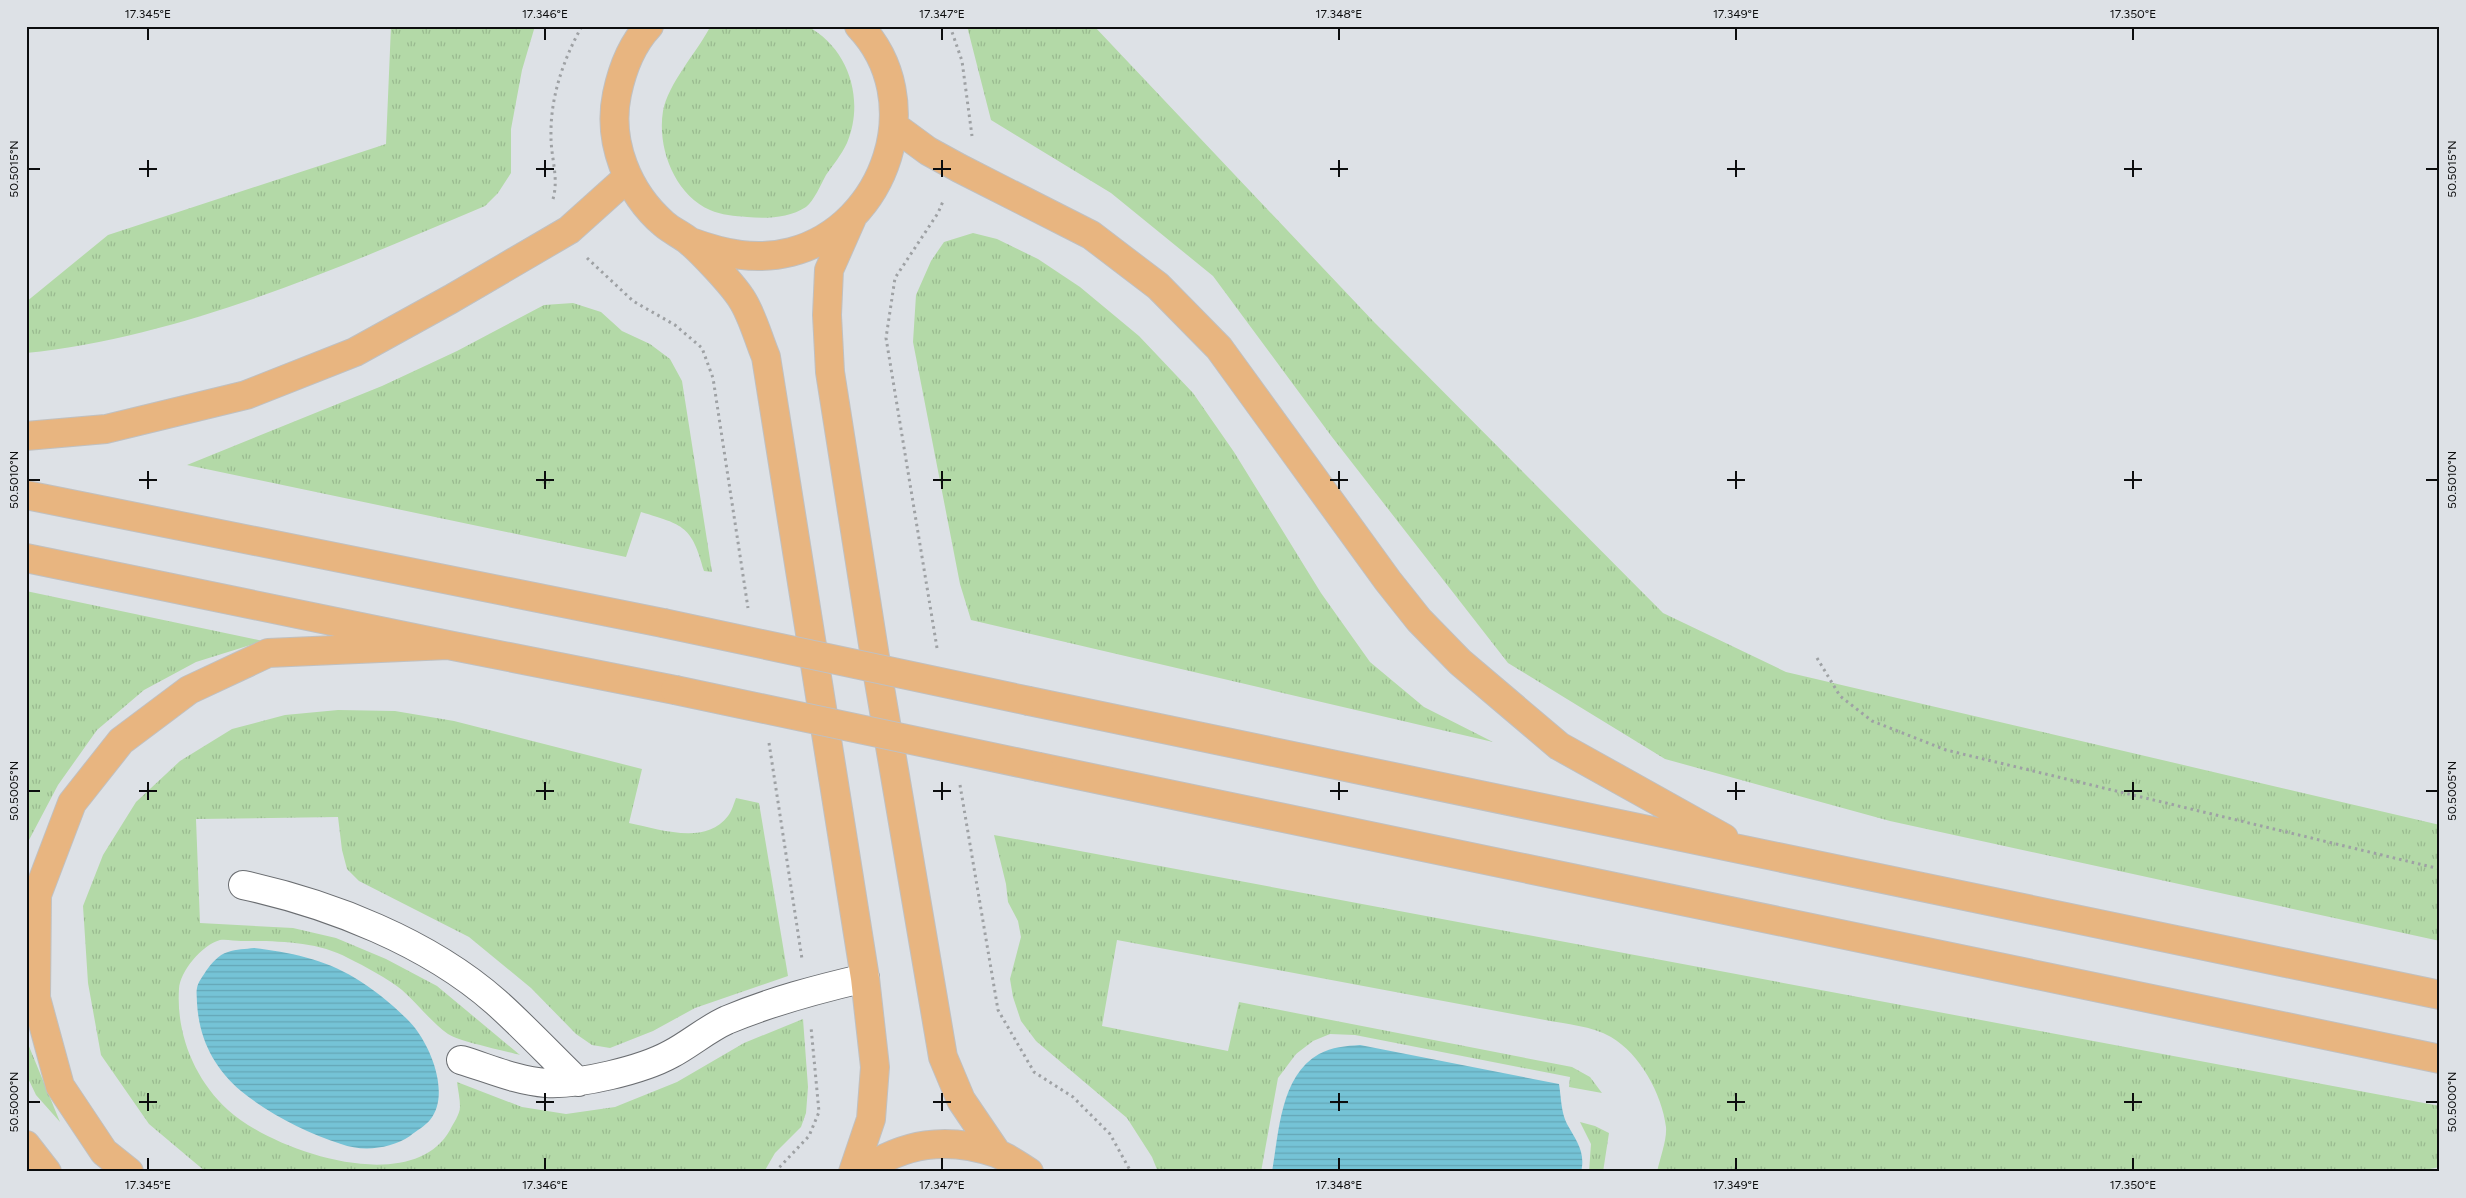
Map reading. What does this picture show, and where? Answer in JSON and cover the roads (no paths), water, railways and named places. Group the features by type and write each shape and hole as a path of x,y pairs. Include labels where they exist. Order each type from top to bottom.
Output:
{"main road":[{"path":"649,26 631,52 621,76 616,101 616,136 619,153 628,177 644,203 665,225 690,241 722,253 757,257 792,252 816,242 852,218"},
{"path":"859,26 883,62 892,94 894,126 888,160 873,192 852,218 829,270 826,315 832,381 878,676 943,1057 961,1100 997,1153"},
{"path":"894,126 928,150 959,168 1090,235 1158,286 1219,348 1388,581 1419,620 1460,662 1559,746 1748,851"},
{"path":"26,436 106,429 246,394 355,352 451,299 569,230 628,177"},
{"path":"690,241 741,298 766,357 865,978 875,1067 871,1119 853,1172"},
{"path":"26,494 663,623 2440,995"},
{"path":"26,558 674,690 2440,1058"},
{"path":"129,1172 104,1152 60,1086 36,998 37,895 72,803 121,741 189,690 268,654 448,645"},
{"path":"861,1172 883,1157 920,1145 959,1144 997,1153 1029,1172"},
{"path":"26,1145 47,1172"}],"lane":[{"path":"243,885 308,902 381,931 427,953 495,1001 578,1082"},
{"path":"461,1060 513,1076 546,1083 578,1082 647,1065 671,1054 724,1021 807,991 865,978"}],"water":[{"path":"254,948 293,954 319,961 343,971 387,1001 402,1015 421,1037 436,1073 439,1086 438,1098 436,1110 430,1120 410,1136 394,1144 376,1148 358,1148 328,1140 289,1122 252,1099 231,1082 216,1063 205,1041 198,1016 197,990 199,981 218,957 231,951"},
{"path":"1360,1045 1559,1084 1565,1120 1581,1152 1581,1172 1272,1172 1284,1107 1296,1076 1306,1064 1319,1054 1334,1048"}]}
